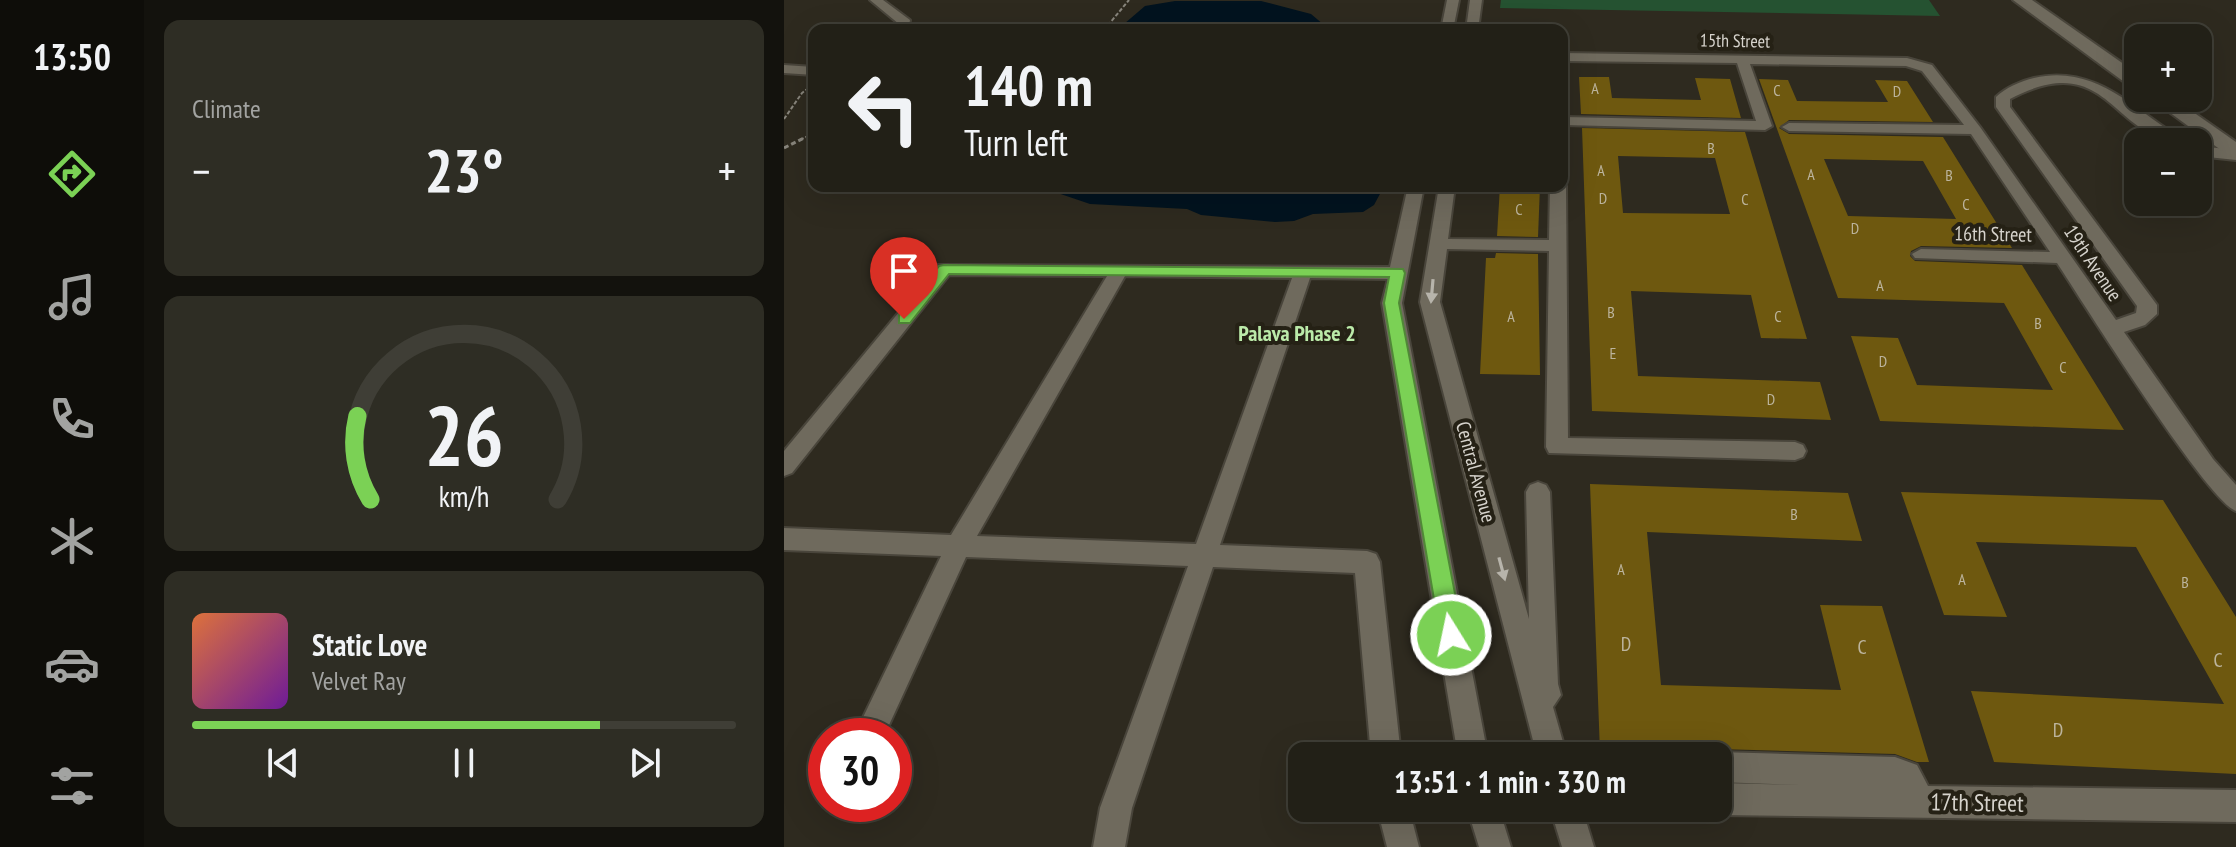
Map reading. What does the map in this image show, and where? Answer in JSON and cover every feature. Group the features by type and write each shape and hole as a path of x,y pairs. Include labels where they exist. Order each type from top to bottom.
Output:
{"main road":[{"path":"2021,0 2124,73"},
{"path":"2179,112 2236,154"}],"street":[{"path":"881,4 902,0"},
{"path":"1448,24 1453,0"},
{"path":"1473,24 1476,0"},
{"path":"881,4 905,24"},
{"name":"15th Street","path":"1568,57 1907,62"},
{"path":"1568,121 1765,126 1742,59"},
{"name":"19th Avenue","path":"1907,62 1927,68 1975,130 2205,465 2236,501"},
{"path":"784,69 808,71"},
{"path":"2110,327 2131,326 2147,314 2147,305 2003,107 2003,97 2045,77 2084,80 2156,128"},
{"path":"1789,127 1975,130"},
{"path":"2212,152 2236,154"},
{"path":"1415,192 1392,303 1470,742"},
{"name":"Central Avenue","path":"1446,192 1430,302 1548,742"},
{"path":"1558,192 1557,447 1795,451"},
{"path":"1438,244 1558,246"},
{"name":"16th Street","path":"1921,254 2063,258"},
{"path":"784,467 944,269 1398,273"},
{"path":"877,718 958,546 1119,271"},
{"path":"1109,847 1116,808 1303,272"},
{"path":"1538,492 1544,684 1561,742"},
{"path":"784,539 1367,562 1385,742"},
{"path":"1732,767 1895,772 1906,776 1919,802"},
{"name":"17th Street","path":"1732,799 2236,806"},
{"path":"1397,822 1403,847"},
{"path":"1487,822 1495,847"},
{"path":"1570,822 1578,847"}],"path":[{"path":"1109,24 1129,0"},
{"path":"784,119 808,88"},
{"path":"784,148 808,136"}],"green space":[{"path":"1501,0 1929,0 1940,16 1500,8"}],"water":[{"path":"1175,1 1261,1 1311,14 1323,24 1124,24 1145,6"},
{"path":"1055,192 1381,192 1374,205 1363,212 1313,214 1294,221 1275,222 1201,215 1187,209 1090,204"}],"building":[{"path":"1579,77 1609,77 1612,98 1701,100 1695,78 1730,79 1741,118 1581,114"},
{"path":"1759,79 1788,80 1797,101 1888,102 1875,80 1907,81 1933,122 1789,120 1779,128 1789,134 1943,137 2012,248 1921,246 1911,251 1910,256 1915,261 2022,265 2124,430 1880,421 1851,336 1898,338 1917,385 2053,390 2004,303 1838,298","holes":["1824,159 1923,161 1956,219 1848,216"]},
{"path":"1582,128 1745,132 1807,339 1761,338 1751,295 1631,291 1638,376 1820,382 1831,420 1592,411","holes":["1618,156 1715,158 1730,214 1623,213"]},
{"path":"1500,192 1540,192 1538,237 1497,236"},
{"path":"1496,253 1538,254 1540,375 1480,374 1486,258 1495,258"},
{"path":"1590,484 1848,493 1862,541 1647,532 1661,685 1841,690 1820,605 1882,606 1929,762 1917,762 1895,754 1732,749 1732,742 1600,742"},
{"path":"1901,492 2163,500 2236,617 2236,774 1994,762 1971,691 2224,704 2136,547 1976,542 2007,617 1944,615"}],"district":[{"name":"Palava Phase 2","path":"1297,333"}],"route":[{"path":"904,319 944,269 1398,273 1392,303 1451,635"}]}
